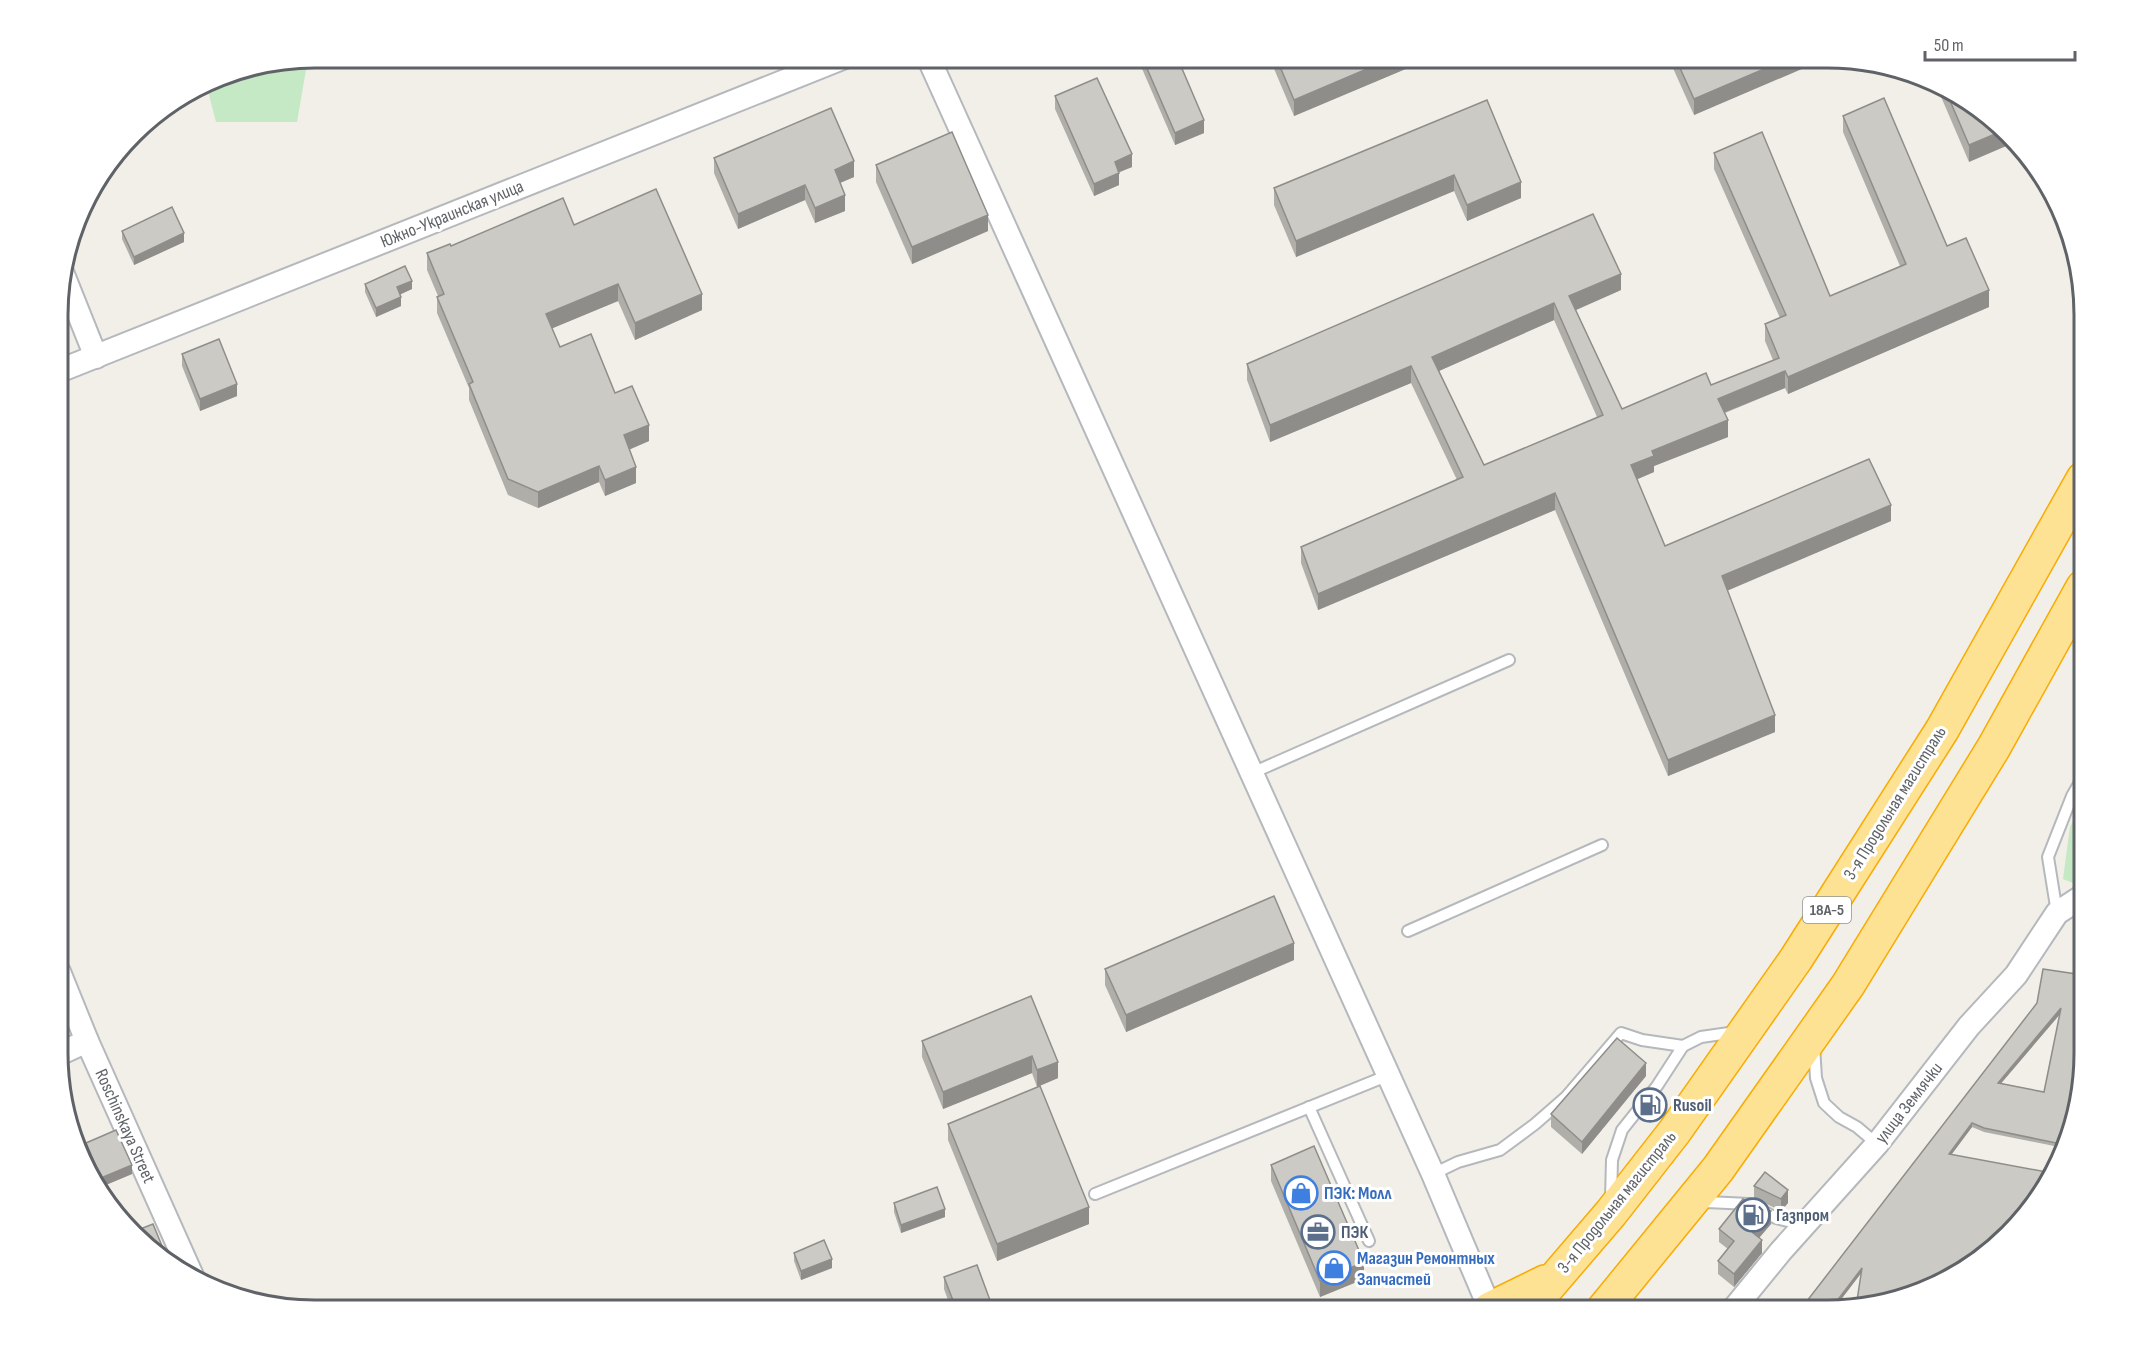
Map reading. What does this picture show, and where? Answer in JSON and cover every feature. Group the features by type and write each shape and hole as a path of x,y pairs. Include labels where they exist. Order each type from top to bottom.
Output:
{"highway":[{"name":"3-я Продольная магистраль","path":"1537,1300 1611,1213 1675,1131 1796,959 1941,730 2074,497"},
{"path":"1611,1300 1718,1169 1848,985 1994,747 2074,605"},
{"path":"1509,1300 1558,1276"}],"street":[{"name":"Южно-Украинская улица","path":"68,368 818,68"},
{"path":"933,68 1389,1075 1487,1300"},
{"path":"69,290 96,357"},
{"name":"улица Землячки","path":"1741,1300 1804,1225 1877,1144 1969,1026 2016,975 2057,913 2074,902"},
{"name":"Roschinskaya Street","path":"68,994 187,1265"},
{"path":"68,1050 87,1041"}],"lane":[{"path":"1252,773 1509,660"},
{"path":"2057,913 2048,857 2074,794"},
{"path":"1408,931 1602,845"},
{"path":"1611,1213 1612,1160 1622,1130 1657,1086 1683,1047 1701,1037 1745,1031"},
{"path":"1433,1174 1458,1162 1500,1150 1535,1124 1566,1097 1621,1033 1642,1040 1683,1047"},
{"path":"1813,1034 1816,1078 1824,1103 1839,1117 1857,1127 1877,1144"},
{"path":"1095,1194 1389,1075"},
{"path":"1309,1107 1369,1241"},
{"path":"1689,1205 1707,1202 1749,1204 1776,1218 1804,1225"}],"green space":[{"path":"306,68 297,122 216,122 208,92 266,72"},
{"path":"2074,819 2073,883 2063,879 2070,827"}],"building":[{"path":"1147,68 1182,68 1204,120 1175,133"},
{"path":"1281,68 1369,68 1294,100"},
{"path":"1680,68 1766,68 1694,99"},
{"path":"1097,78 1132,154 1115,162 1119,173 1094,184 1055,96"},
{"path":"1884,98 1947,246 1966,238 1989,290 1788,377 1785,371 1718,399 1728,420 1652,451 1654,456 1631,465 1665,546 1869,459 1891,505 1722,576 1775,715 1668,760 1555,493 1318,594 1301,547 1463,477 1411,366 1270,425 1247,364 1593,214 1621,274 1569,296 1622,409 1706,373 1711,385 1779,358 1765,324 1786,315 1714,153 1762,132 1830,296 1906,264 1843,116","holes":["1554,303 1603,415 1484,465 1432,357"]},
{"path":"1487,100 1521,182 1467,205 1454,175 1296,241 1274,188"},
{"path":"1950,101 1977,118 1995,134 1969,145"},
{"path":"831,108 854,161 835,170 845,195 815,208 805,185 738,214 714,158"},
{"path":"952,132 988,215 912,247 876,165"},
{"path":"656,189 702,294 635,323 618,284 546,314 560,347 591,334 615,393 632,386 649,425 624,435 636,467 605,480 599,466 538,492 508,479 469,384 473,382 437,297 444,294 427,253 450,244 451,246 563,198 574,225"},
{"path":"172,207 184,233 134,257 122,231"},
{"path":"405,266 412,281 397,287 401,297 376,308 365,284"},
{"path":"219,339 237,384 200,399 182,354"},
{"path":"1274,896 1294,943 1126,1015 1105,969"},
{"path":"2043,969 2074,974 2073,1070 2069,1102 2057,1143 1984,1128 1972,1123 1949,1154 2043,1171 2023,1204 1977,1250 1921,1282 1891,1292 1857,1298 1862,1268 1838,1300 1808,1300 2037,1003","holes":["2061,1008 2044,1092 1998,1083"]},
{"path":"1031,996 1058,1062 1037,1070 1032,1056 943,1092 922,1041"},
{"path":"1617,1038 1646,1063 1582,1142 1551,1114"},
{"path":"1040,1086 1089,1207 997,1244 948,1124"},
{"path":"116,1130 132,1165 101,1178 86,1143"},
{"name":"ПЭК","path":"1314,1146 1364,1262 1320,1281 1271,1165"},
{"path":"1765,1172 1788,1190 1781,1199 1754,1186"},
{"path":"937,1187 945,1209 901,1225 894,1203"},
{"path":"1743,1199 1771,1211 1753,1233 1762,1240 1734,1274 1718,1261 1734,1241 1719,1229"},
{"path":"153,1224 163,1250 152,1239 141,1229"},
{"path":"824,1240 832,1259 801,1271 794,1253"},
{"path":"977,1265 990,1300 953,1300 944,1277"}],"place":[{"name":"Rusoil","path":"1650,1105"},
{"name":"ПЭК: Молл","path":"1301,1193"},
{"name":"Газпром","path":"1753,1215"},
{"name":"ПЭК","path":"1318,1232"},
{"name":"Магазин Ремонтных Запчастей","path":"1334,1268"}]}
